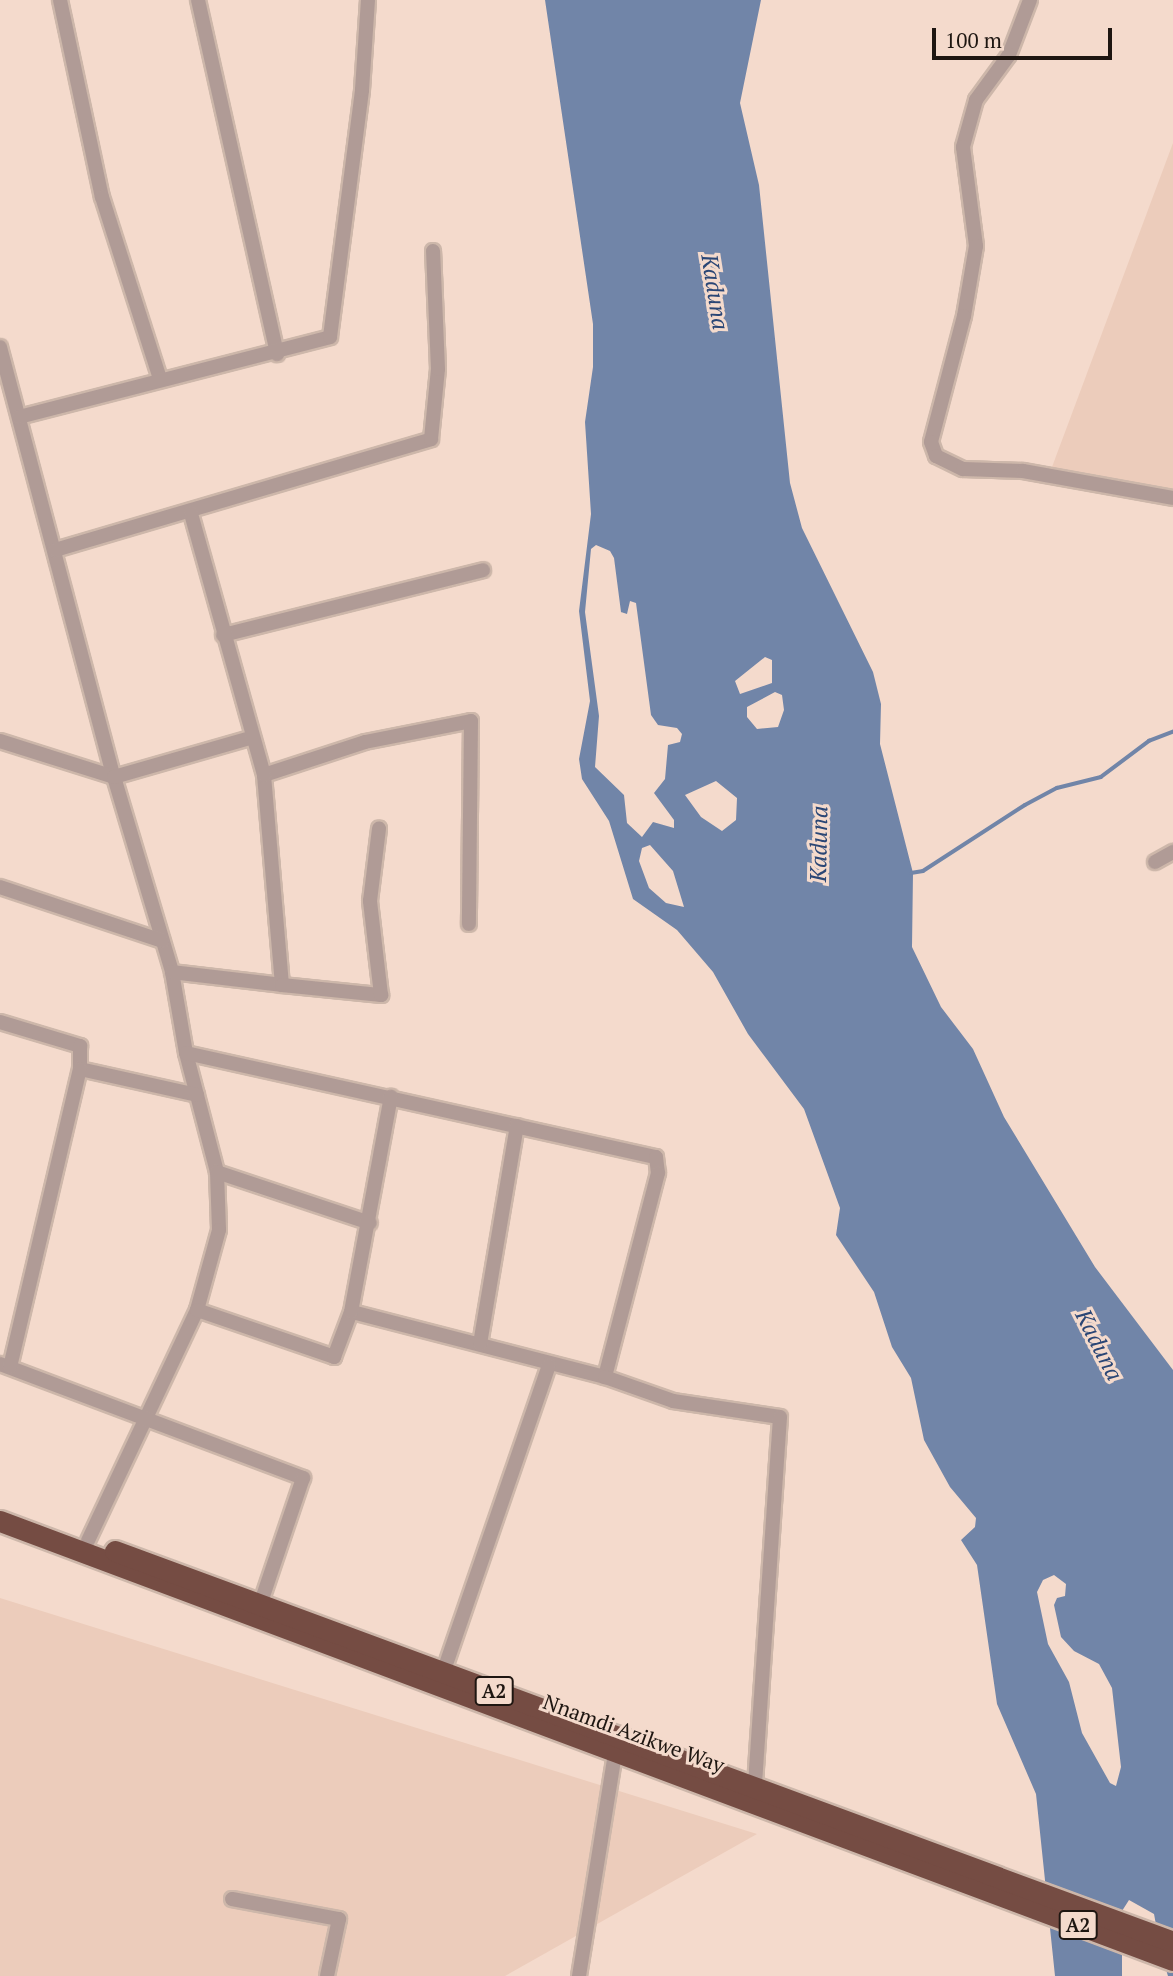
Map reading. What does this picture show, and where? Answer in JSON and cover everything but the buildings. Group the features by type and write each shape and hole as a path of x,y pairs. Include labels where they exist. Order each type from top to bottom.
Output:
{"highway":[{"name":"Nnamdi Azikwe Way","path":"0,1508 755,1786 1173,1960"},
{"name":"Nnamdi Azikwe Way","path":"0,1521 615,1753 986,1881 1173,1942"}],"street":[{"path":"60,0 102,197 160,379"},
{"path":"198,0 277,354"},
{"path":"19,417 160,379 277,354 330,337 335,321 368,0"},
{"path":"1030,0 1009,54 976,100 963,147 976,246 964,316 931,442 936,456 962,469 1023,471 1173,498"},
{"path":"55,550 191,513 432,439 439,369 433,251"},
{"path":"0,347 114,777 172,972 186,1053 217,1172 219,1230 197,1310 144,1417 88,1541"},
{"path":"191,513 250,738 264,775 282,985"},
{"path":"223,635 483,570"},
{"path":"264,775 365,742 471,721 469,924"},
{"path":"0,741 114,777 250,738"},
{"path":"172,972 381,995 370,901 379,830"},
{"path":"1155,862 1173,852"},
{"path":"0,887 162,940"},
{"path":"0,1022 80,1046 80,1069 5,1365 303,1478 261,1602"},
{"path":"186,1053 656,1157 658,1173 605,1377"},
{"path":"80,1069 197,1095"},
{"path":"197,1310 334,1357 351,1312 370,1223 391,1097"},
{"path":"480,1345 517,1126"},
{"path":"217,1172 370,1223"},
{"path":"351,1312 480,1345 549,1366 605,1377 673,1401 780,1417 755,1786"},
{"path":"443,1673 549,1366"},
{"path":"579,1976 615,1753"},
{"path":"232,1899 339,1919 327,1976"}],"shaded area":[{"path":"1173,143 1173,489 1049,475"},
{"path":"0,1598 757,1834 505,1976 0,1976"}],"water":[{"name":"Kaduna","path":"545,0 761,0 740,103 759,185 790,483 802,528 873,672 881,704 880,744 913,873 912,947 941,1007 973,1049 1004,1117 1095,1267 1173,1370 1173,1976 1168,1976 1162,1957 1154,1914 1129,1900 1122,1911 1122,1976 1055,1976 1036,1794 997,1704 977,1565 961,1540 975,1527 976,1518 950,1487 924,1440 911,1378 892,1347 874,1292 836,1235 840,1208 804,1109 748,1034 713,972 677,930 633,899 609,821 582,779 579,759 590,701 579,611 591,514 585,422 593,367 593,324","holes":["596,545 610,551 614,558 621,612 627,614 630,601 636,603 651,715 658,725 677,728 682,734 680,742 668,745 665,779 654,793 674,820 674,828 653,822 642,837 627,823 624,795 595,767 599,716 585,612 591,549","765,657 772,660 772,683 740,694 735,681","775,692 782,695 784,710 778,727 757,729 747,717 747,707","716,781 737,798 736,820 722,831 701,817 685,795","650,845 673,871 684,907 666,903 649,888 639,861 642,848","1054,1575 1066,1584 1065,1596 1057,1598 1054,1605 1061,1637 1074,1651 1099,1664 1112,1688 1121,1767 1116,1786 1110,1783 1082,1733 1069,1682 1048,1644 1037,1592 1043,1580"]}],"waterway":[{"path":"911,873 923,871 1025,805 1057,788 1101,777 1149,741 1173,732"}]}
